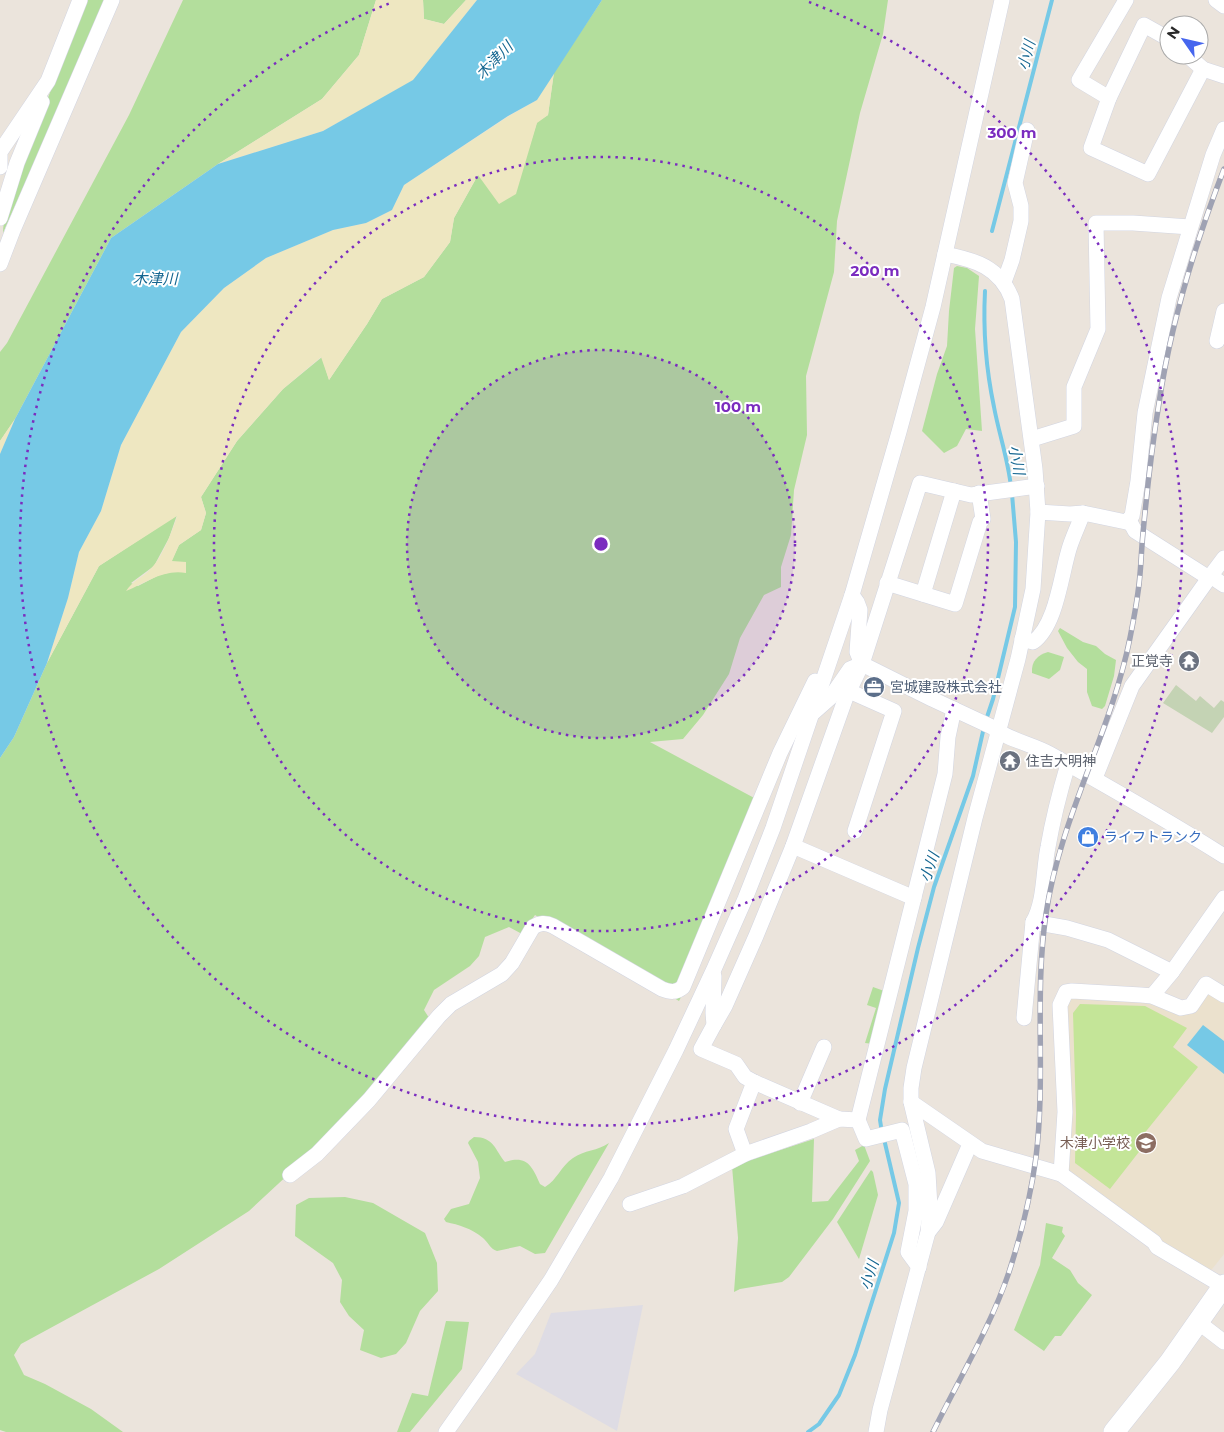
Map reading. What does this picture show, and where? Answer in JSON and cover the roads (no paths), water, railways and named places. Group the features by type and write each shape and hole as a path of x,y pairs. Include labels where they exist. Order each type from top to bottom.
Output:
{"street":[{"path":"0,218 17,163 80,0"},
{"path":"1,260 112,0"},
{"path":"446,1432 487,1374 573,1244 638,1128 714,969 745,899 773,828 852,595 902,422 933,307 1002,0"},
{"path":"1109,98 1079,80 1126,0"},
{"path":"1216,0 1224,6"},
{"path":"1159,33 1144,25 1109,98 1090,148 1148,174 1203,69"},
{"path":"1199,65 1203,69 1224,76"},
{"path":"0,168 0,151 48,81"},
{"path":"1038,512 1082,513 1122,521 1128,520 1132,516 1138,481 1145,413 1169,298 1212,155 1224,129"},
{"path":"1004,282 1012,260 1021,221 1021,206 1015,183 1027,130"},
{"path":"1032,439 1074,426 1074,387 1098,329 1096,223 1133,223 1190,228"},
{"path":"876,1432 928,1232 930,1207 928,1173 911,1102 914,1068 996,730 1022,639 1033,589 1038,512 1032,439 1012,298 998,275 982,264 945,254"},
{"path":"1217,340 1224,313"},
{"path":"858,1120 839,1119 800,1103 745,1077 736,1064 701,1049 725,1006 793,846 849,691 862,664 920,483 971,495 1037,486"},
{"path":"923,594 954,491"},
{"path":"887,583 955,604 980,522 983,519 985,493"},
{"path":"1022,639 1033,642 1040,637 1045,628 1058,594 1070,544 1082,513"},
{"path":"1128,520 1135,531 1209,578 1215,579 1224,585"},
{"path":"1095,778 1132,686 1224,558"},
{"path":"852,595 860,610 857,652 862,664 996,730 1038,747 1166,819 1224,856"},
{"path":"290,1175 317,1154 369,1100 451,1004 502,974 512,963 533,927 537,925 547,923 662,989 674,992 683,987 780,753 814,684 832,655"},
{"path":"812,714 830,698 850,669 862,664"},
{"path":"849,691 894,711 855,831"},
{"path":"919,1267 908,1252 916,1211 916,1190 914,1172 902,1130 866,1139 858,1120 945,774 948,736 960,711"},
{"path":"1024,1018 1033,922 1038,912 1057,799 1068,764"},
{"path":"793,846 914,898"},
{"path":"1152,996 1172,972 1224,898"},
{"path":"1033,922 1067,928 1108,940 1172,972"},
{"path":"714,969 714,1025"},
{"path":"1061,1174 1064,1112 1060,1005 1066,992 1152,996 1181,1008 1191,1006 1206,984 1224,995"},
{"path":"800,1103 824,1047"},
{"path":"745,1154 736,1129 754,1082"},
{"path":"911,1102 982,1151 1061,1174 1157,1246 1224,1286 1170,1362 1114,1432"},
{"path":"630,1204 683,1186 745,1154 811,1132 839,1119"},
{"path":"928,1232 940,1214 970,1144"},
{"path":"1198,1322 1224,1342"}],"water":[{"name":"木津川","path":"477,0 602,0 537,100 508,116 404,185 392,210 366,223 333,230 266,258 224,288 181,332 121,445 101,511 79,552 68,598 47,663 14,737 0,758 0,454 15,419 111,238 218,164 323,131 413,80"},
{"path":"1203,1025 1224,1041 1224,1074 1187,1045"}],"waterway":[{"name":"小川","path":"992,231 1052,0"},
{"name":"小川","path":"985,291 987,364 1011,487"},
{"name":"小川","path":"986,720 993,699 1015,607 1016,542 1012,494"},
{"name":"小川","path":"882,1133 880,1120 885,1089 918,948 934,887 973,776 984,727"},
{"name":"小川","path":"808,1432 819,1424 839,1395 855,1355 894,1233 899,1203 884,1139"}],"railway":[{"path":"933,1432 974,1353 1002,1292 1018,1244 1025,1215 1034,1171 1039,1127 1041,974 1046,914 1062,843 1122,673 1139,585 1156,419 1170,343 1185,284 1203,226 1224,169"}],"place":[{"name":"正覚寺","path":"1189,661"},
{"name":"宮城建設株式会社","path":"874,687"},
{"name":"住吉大明神","path":"1010,761"},
{"name":"ライフトランク","path":"1088,837"},
{"name":"木津小学校","path":"1146,1143"}]}
